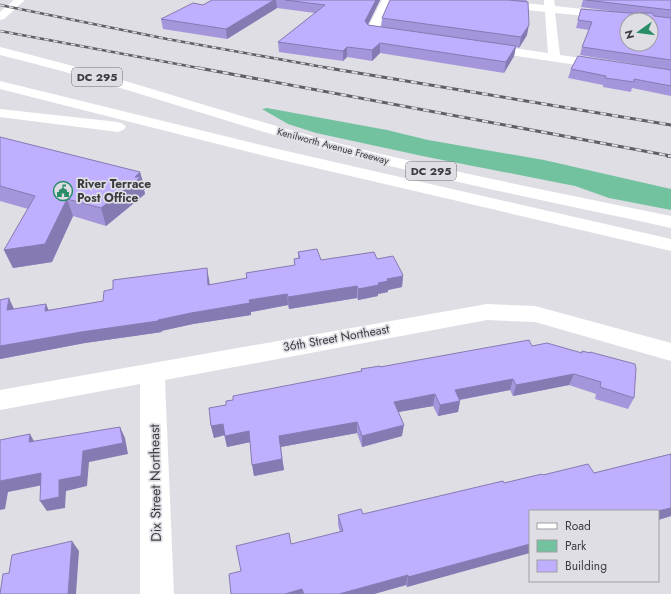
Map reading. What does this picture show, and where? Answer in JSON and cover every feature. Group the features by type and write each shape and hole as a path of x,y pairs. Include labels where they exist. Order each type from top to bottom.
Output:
{"main road":[{"path":"0,18 20,0"},
{"path":"387,0 372,31 411,37"},
{"path":"466,0 549,4 671,22"},
{"path":"549,4 554,58"},
{"path":"472,46 613,66"},
{"name":"Kenilworth Avenue Freeway","path":"0,51 70,68 290,135 410,166 671,222"},
{"path":"0,63 194,106"},
{"name":"Kenilworth Avenue Freeway","path":"0,85 383,178 671,245"},
{"path":"0,113 141,131 383,178"},
{"name":"36th Street Northeast","path":"0,400 496,312 535,314 671,352"},
{"name":"Dix Street Northeast","path":"152,372 157,594"}],"green space":[{"path":"267,108 387,130 428,140 544,160 671,189 671,210 609,198 575,186 427,157 316,133 288,124 262,109"}],"building":[{"path":"212,0 274,0 226,29 161,19 193,3 203,5"},
{"path":"285,0 376,0 365,21 368,25 516,46 506,62 380,43 372,50 347,47 343,51 278,42 325,5"},
{"path":"390,0 508,0 528,2 529,25 521,37 382,18"},
{"path":"586,0 671,0 671,10"},
{"path":"581,9 619,12 619,52 659,52 659,17 671,18 671,60 582,47 592,22 578,20"},
{"path":"578,56 671,70 671,86 634,79 634,82 605,78 606,76 571,69"},
{"path":"0,137 140,172 135,177 141,177 101,208 67,199 45,244 4,250 35,196 0,186"},
{"path":"317,249 321,260 374,252 377,259 393,256 403,276 387,279 388,281 378,283 379,285 358,289 357,286 288,297 287,294 249,300 250,303 191,313 158,321 0,346 0,300 9,298 7,310 46,304 45,311 103,301 104,291 113,289 113,280 207,268 208,285 247,278 246,273 295,265 294,259 300,258 298,252"},
{"path":"529,340 532,346 547,343 582,353 582,351 590,352 635,364 634,398 600,387 601,382 574,374 516,385 513,379 455,390 460,401 440,405 435,394 394,402 404,425 362,436 357,422 279,436 282,459 252,465 249,431 225,436 223,424 211,426 209,408 226,405 226,401 233,400 233,396 362,371 361,369 380,367"},
{"path":"120,427 123,443 83,451 81,476 59,480 59,497 40,501 41,473 0,481 0,440 30,434 29,442"},
{"path":"671,454 671,508 659,511 529,510 529,544 339,594 304,594 302,589 285,594 231,594 229,574 241,571 236,546 289,533 291,544 343,531 338,515 361,509 363,514 503,481 504,483 588,464 594,473"},
{"path":"72,541 68,594 0,594 3,574 9,573 12,555"}],"railway":[{"path":"0,5 167,39 334,69"},
{"path":"0,31 204,69"},
{"path":"199,68 671,156 668,156"},
{"path":"328,68 334,69"},
{"path":"334,69 671,125"}],"place":[{"name":"River Terrace Post Office","path":"63,191"}]}
